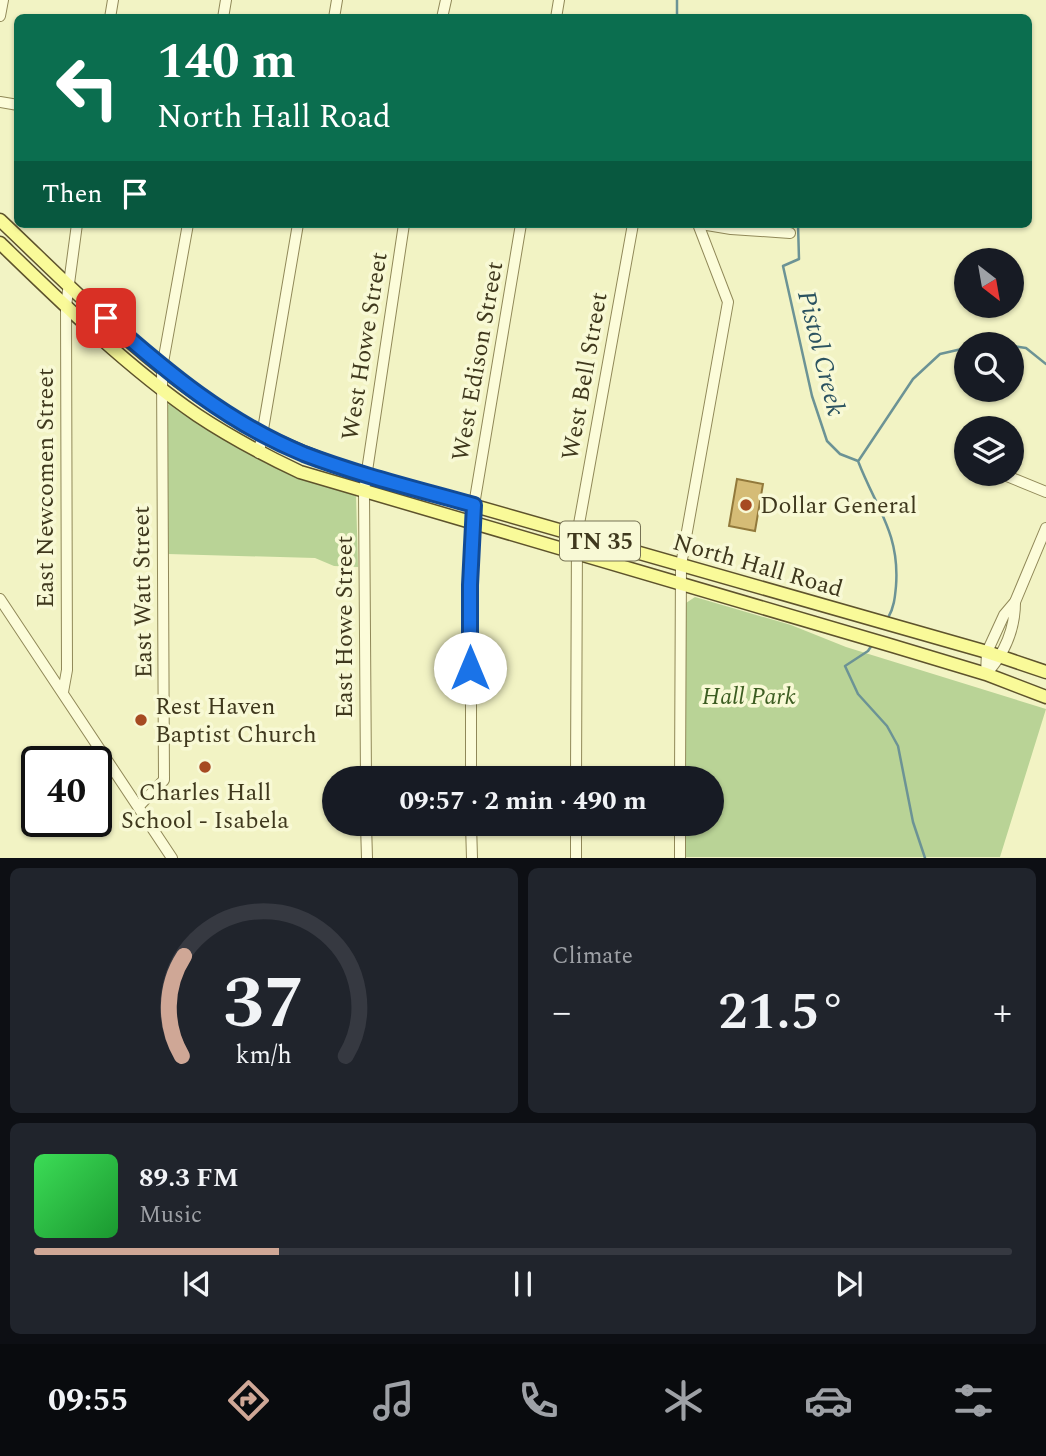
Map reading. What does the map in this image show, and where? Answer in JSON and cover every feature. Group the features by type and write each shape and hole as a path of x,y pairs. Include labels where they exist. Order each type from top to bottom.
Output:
{"main road":[{"name":"North Hall Road","path":"0,220 68,285 162,368 214,406 262,434 303,453 366,475 987,652 1046,673"},
{"name":"North Hall Road","path":"0,243 66,306 162,389 197,415 259,453 300,472 893,646 986,674 1046,696"}],"street":[{"path":"0,16 3,0"},
{"name":"East Newcomen Street","path":"63,692 67,670 66,306 76,228"},
{"name":"East Watt Street","path":"139,806 164,780 162,368 187,228"},
{"path":"259,453 297,228"},
{"name":"West Howe Street","path":"366,475 403,228"},
{"name":"West Edison Street","path":"471,766 471,523 520,228"},
{"name":"West Bell Street","path":"576,766 577,535 632,228"},
{"path":"680,766 681,565 728,302 700,228"},
{"path":"724,228 789,233"},
{"name":"East Howe Street","path":"366,475 366,766"},
{"path":"1024,483 1046,492"},
{"path":"986,674 987,652 1004,615 1016,602 1042,550 1046,528"},
{"path":"0,598 172,858"},
{"path":"986,674 1002,657 1015,616 1016,602"},
{"path":"366,836 367,858"},
{"path":"471,836 471,858"},
{"path":"576,836 576,858"},
{"path":"680,836 680,858"}],"green space":[{"path":"170,403 265,463 356,496 358,567 334,566 315,558 168,554"},
{"name":"Hall Park","path":"695,597 791,625 846,647 1046,709 1000,857 685,857 685,836 724,836 724,766 685,766 686,603"}],"building":[{"name":"Dollar General","path":"737,479 763,484 755,531 729,526"}],"waterway":[{"name":"Pistol Creek","path":"677,0 677,14"},
{"name":"Pistol Creek","path":"798,228 799,259 783,266 812,396 827,441 840,454 858,461 885,521 896,567 893,606 888,618"},
{"path":"1024,348 1046,364"},
{"path":"859,460 913,379 940,354 954,351"},
{"name":"Pistol Creek","path":"872,645 868,651 845,666 858,694 887,726 898,746 913,822 925,858"}],"place":[{"name":"Dollar General","path":"746,505"},
{"name":"Rest Haven Baptist Church","path":"141,720"},
{"name":"Charles Hall School - Isabela","path":"205,767"}],"route":[{"path":"106,318 162,368 214,406 262,434 303,453 343,467 474,505 471,523 470,668"}]}
